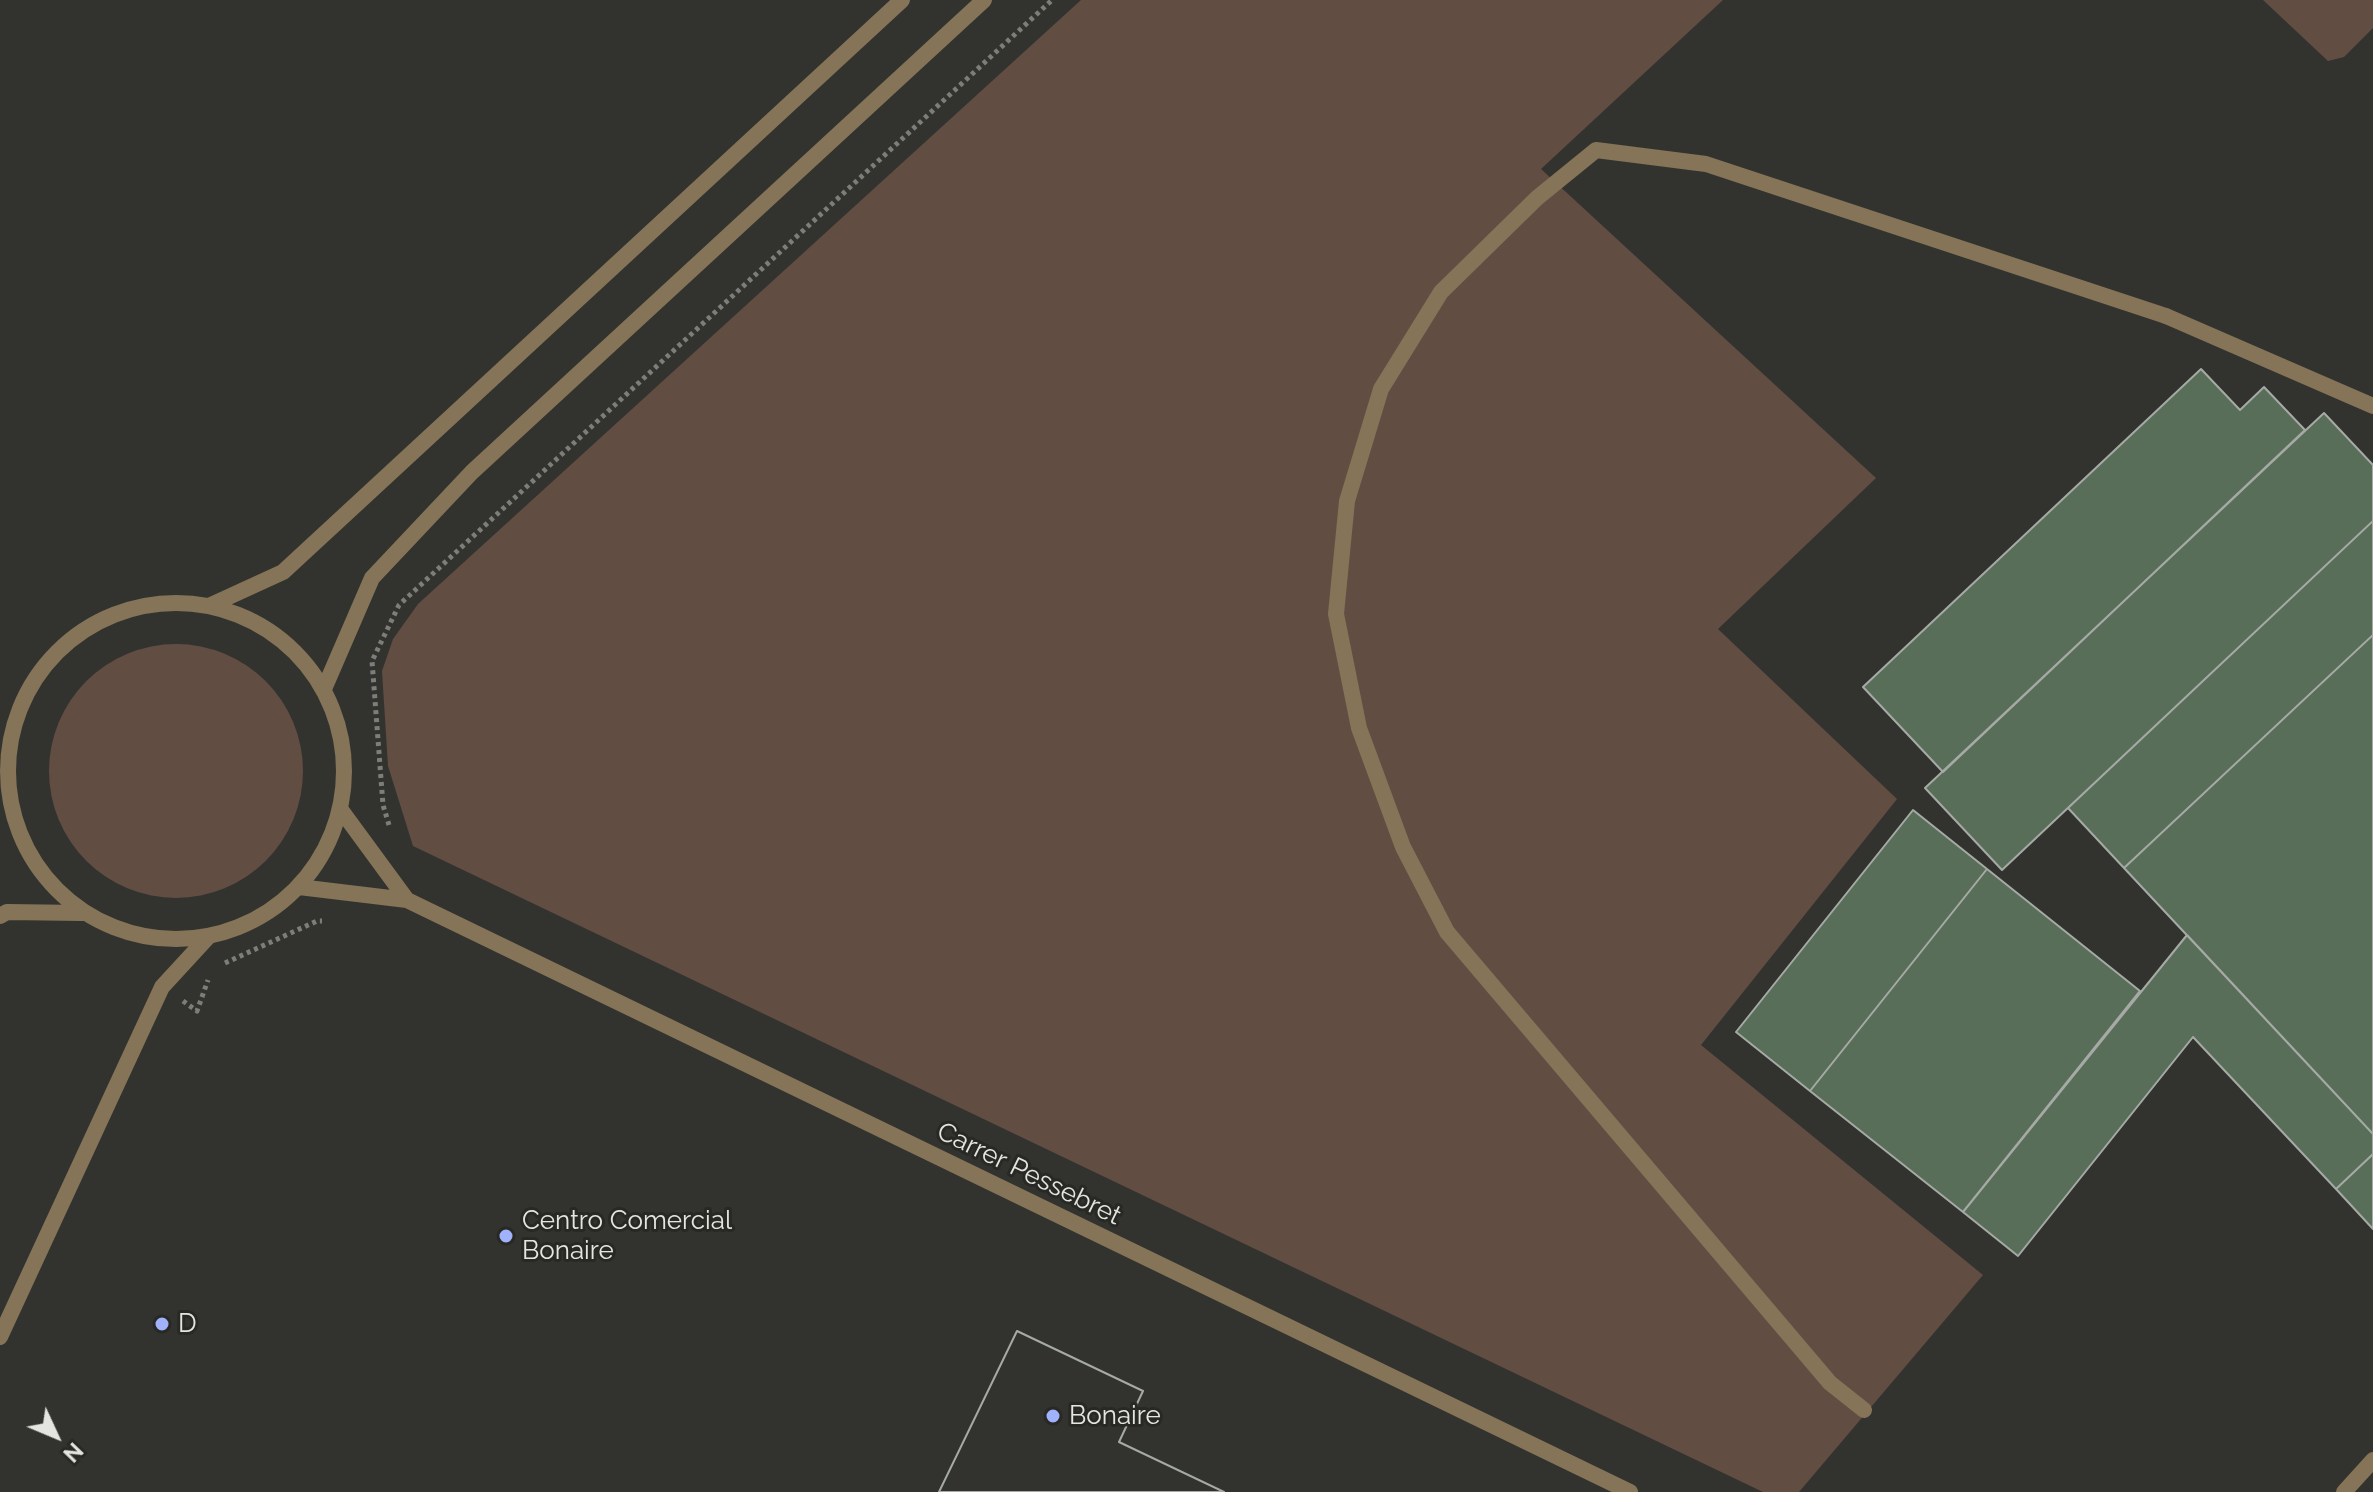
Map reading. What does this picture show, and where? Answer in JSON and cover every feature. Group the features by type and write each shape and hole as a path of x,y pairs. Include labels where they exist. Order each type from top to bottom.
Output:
{"street":[{"path":"211,605 283,572 902,0"},
{"path":"324,689 372,578 472,472 984,0"},
{"path":"1864,1410 1830,1383 1447,932 1403,847 1359,728 1336,614 1347,501 1381,389 1441,292 1537,198 1596,150 1706,164 2166,316 2373,406"},
{"path":"161,602 211,605 256,621 295,650 324,689 337,717 344,748 345,779 341,810 325,851 299,887 258,919 208,937 164,940 122,932 82,913 41,874 15,824 3,773 15,719 37,675 70,639 114,614 161,602"},
{"name":"Carrer Pessebret","path":"341,810 407,900"},
{"name":"Carrer Pessebret","path":"299,887 407,900 1630,1492"},
{"path":"0,916 7,912 82,913"},
{"path":"0,1337 162,987 208,937"},
{"path":"2344,1492 2373,1460"}],"path":[{"path":"391,830 383,805 372,661 399,605 1052,0"},
{"path":"225,964 317,921 333,921"},
{"path":"162,987 197,1011 212,970"}],"shaded area":[{"path":"1081,0 1723,0 1541,169 1876,478 1718,629 1897,799 1701,1045 1983,1275 1799,1492 1763,1492 413,846 388,766 382,671 393,639 418,604"},
{"path":"2263,0 2373,0 2373,28 2344,57 2328,61"},
{"path":"176,644 201,646 225,654 247,665 266,681 282,700 293,722 301,746 301,796 293,820 282,842 266,861 247,877 225,888 201,896 176,898 151,896 127,888 105,877 86,861 70,842 59,820 51,796 49,771 51,746 59,722 70,700 86,681 105,665 127,654 151,646"}],"building":[{"path":"2201,369 2240,410 2264,387 2305,430 1943,772 1863,687"},
{"path":"2324,413 2373,465 2373,521 2002,870 1925,788"},
{"path":"2373,521 2373,635 2124,868 2068,808"},
{"path":"2373,635 2373,1134 2124,868"},
{"path":"1913,810 1987,869 1810,1091 1736,1032"},
{"path":"1987,869 2140,991 1963,1212 1810,1091"},
{"path":"2187,935 2373,1134 2373,1154 2336,1189 2193,1037 2018,1256 1963,1212"},
{"path":"2373,1154 2373,1229 2336,1189"},
{"name":"Bonaire","path":"1017,1331 1143,1391 1119,1442 1224,1492 939,1492"},
{"name":"Bonaire","path":"1017,1331 1143,1391 1119,1442 1224,1492 939,1492"}],"place":[{"name":"Centro Comercial Bonaire","path":"506,1236"},
{"name":"D","path":"162,1324"},
{"name":"Bonaire","path":"1053,1416"}]}
